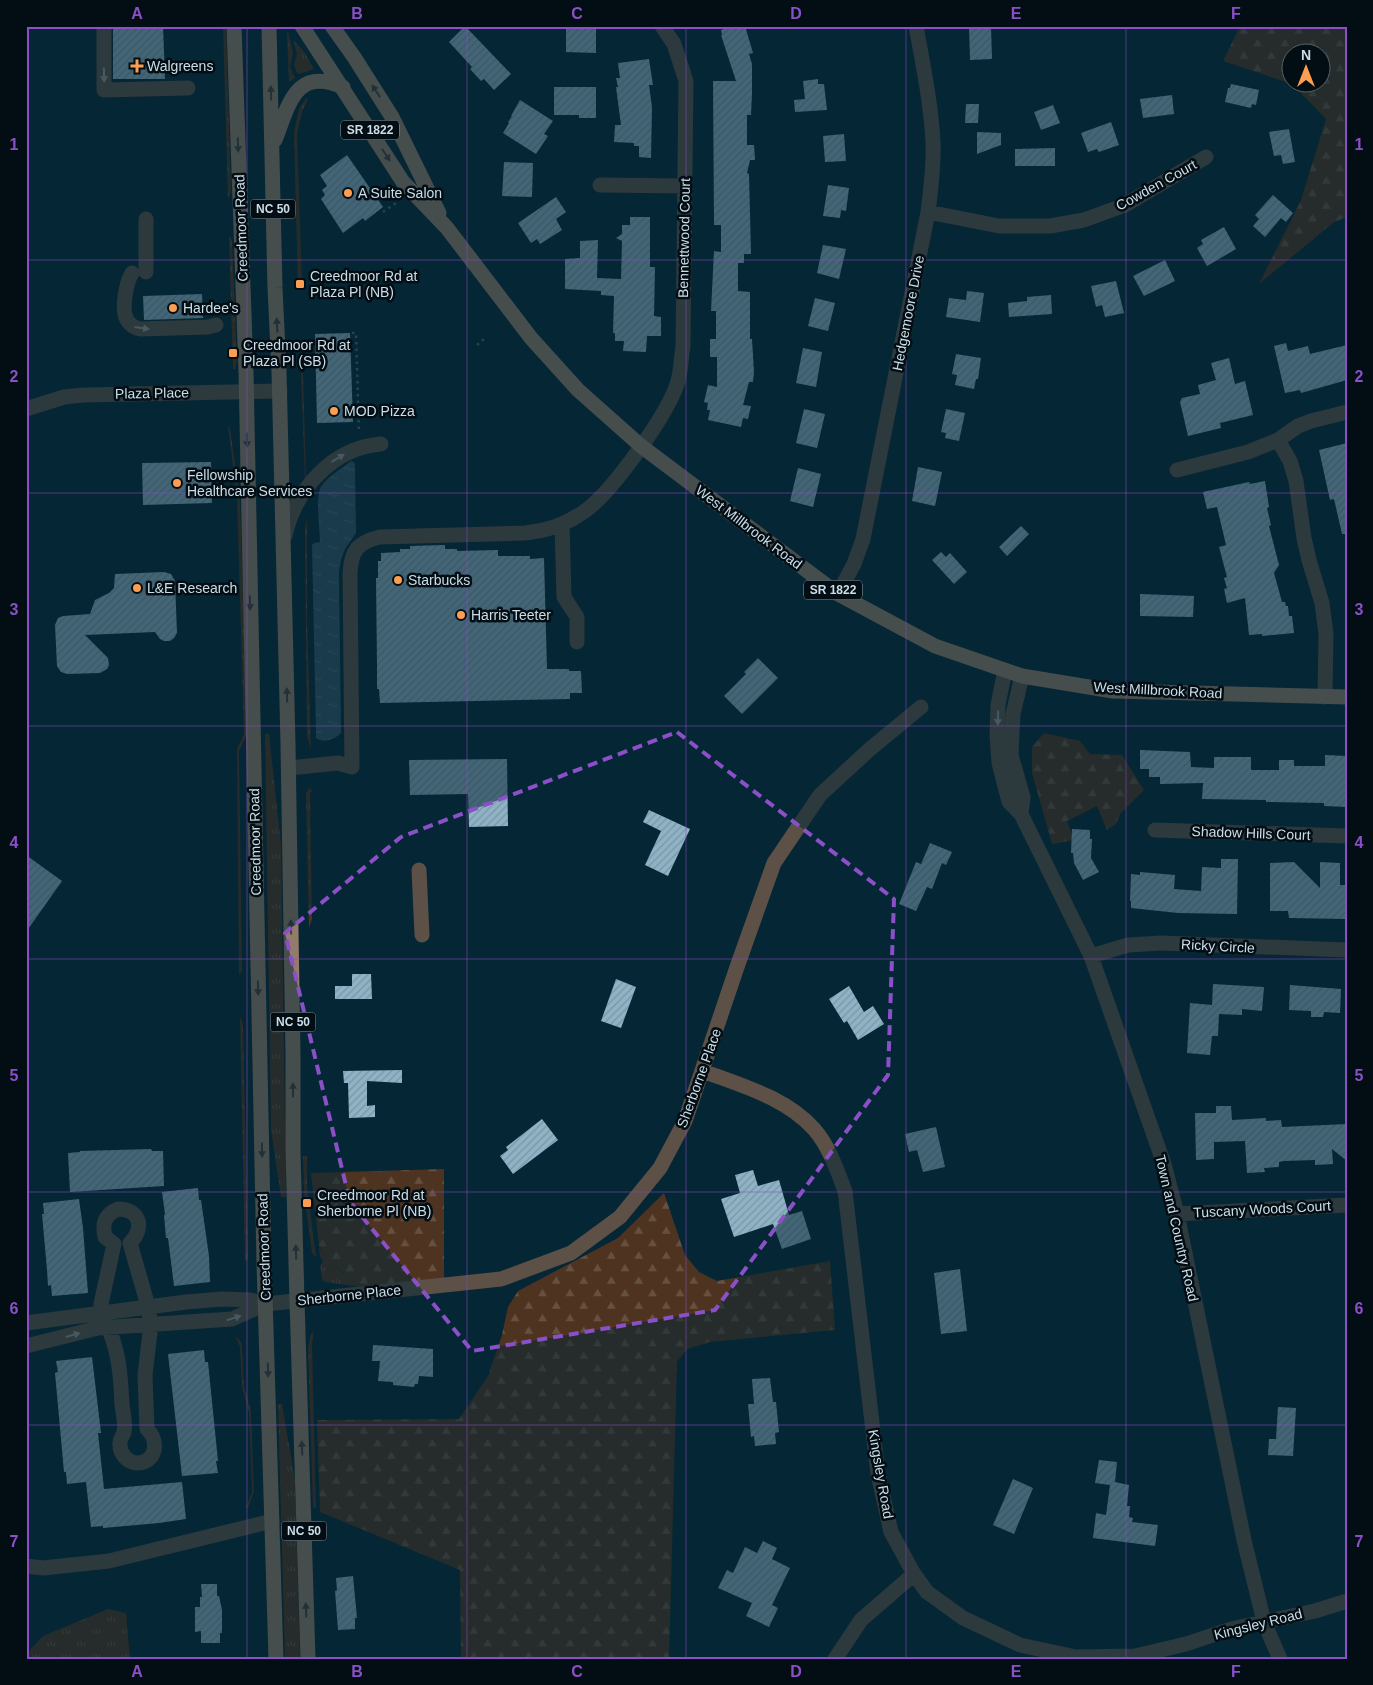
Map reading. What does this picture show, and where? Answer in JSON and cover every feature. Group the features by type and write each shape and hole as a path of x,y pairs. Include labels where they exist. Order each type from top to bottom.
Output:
{"main road":[{"name":"Creedmoor Road","path":"234,26 246,391 266,1304 276,1659"},
{"name":"NC 50","path":"269,26 289,768 294,1055 293,1160 308,1659"},
{"name":"West Millbrook Road","path":"302,26 404,182 446,228 542,351 578,390 640,446 838,594 935,646 1022,676 1113,691 1347,697"},
{"name":"West Millbrook Road","path":"332,26 392,117 446,228"},
{"path":"272,146 291,102 303,85 311,81 321,81 343,88"}],"street":[{"path":"104,26 104,90 188,88"},
{"name":"Bennettwood Court","path":"289,768 338,763 352,767 350,564 353,552 359,545 368,540 380,538 540,532 562,524 582,513 608,490 660,418 678,382 683,347 686,81 674,44 662,26"},
{"name":"Hedgemoore Drive","path":"838,594 854,564 863,539 928,212 933,143 916,26"},
{"name":"Cowden Court","path":"928,212 999,226 1050,226 1084,220 1125,205 1206,157"},
{"path":"600,185 685,186"},
{"path":"146,219 139,273 126,287 127,321 140,329 208,327 216,325"},
{"name":"Plaza Place","path":"26,409 64,397 83,395 280,391"},
{"path":"1176,470 1248,452 1278,440 1298,426 1311,420 1347,412"},
{"path":"1278,440 1290,461 1296,481 1308,560 1322,603 1326,634 1325,697"},
{"path":"284,540 294,509 314,479 325,468 334,460 359,448 381,444"},
{"path":"562,524 564,597 577,618 577,642"},
{"name":"Town and Country Road","path":"1005,670 998,705 997,736 999,763 1009,802 1021,814 1092,956 1161,1155 1177,1214 1244,1540 1264,1622 1280,1659"},
{"name":"Town and Country Road","path":"1021,814 1023,798 1011,755 1013,714 1022,676"},
{"name":"Sherborne Place","path":"266,1304 501,1280 571,1253 620,1217 660,1168 685,1121 736,967 774,863 820,795 870,749 921,707"},
{"name":"Shadow Hills Court","path":"1155,830 1347,836"},
{"path":"419,870 422,935"},
{"name":"Ricky Circle","path":"1092,956 1128,945 1161,943 1347,950"},
{"name":"Kingsley Road","path":"703,1071 762,1094 793,1109 815,1130 833,1160 845,1191 878,1474 892,1532 914,1574 927,1592 963,1618 1020,1645 1076,1657 1135,1656 1186,1644 1231,1629 1315,1611 1347,1601"},
{"name":"Tuscany Woods Court","path":"1177,1214 1347,1205"},
{"path":"128,1210 132,1212 137,1220 138,1231 136,1237 130,1243 122,1246 114,1244 105,1237 104,1222 110,1212 128,1210"},
{"path":"130,1243 152,1324 145,1375 147,1429"},
{"path":"114,1244 101,1304 101,1312 114,1345 118,1364 124,1431 119,1444 125,1458 132,1462 138,1463 150,1458 154,1452 155,1439 147,1429 137,1426 124,1431"},
{"path":"26,1322 235,1298 266,1304"},
{"path":"26,1346 85,1331 152,1324 232,1319 266,1304"},
{"path":"26,1566 43,1568 110,1561 272,1521"},
{"path":"836,1659 861,1620 914,1574"}],"path":[{"path":"383,212 396,203"},
{"path":"352,333 356,333 359,439"},
{"path":"478,345 485,338"}],"highlighted area":[{"path":"677,732 894,899 888,1075 715,1310 472,1351 350,1202 285,933 401,837"}],"green space":[{"path":"223,26 226,26 231,192 228,198"},
{"path":"1240,26 1347,26 1347,217 1334,222 1259,284 1301,200 1326,119 1300,92 1330,92 1330,42 1280,42 1280,80 1223,61"},
{"path":"287,32 293,52 290,68 295,78 289,82"},
{"path":"293,39 305,53 314,69 297,73 294,64 297,54"},
{"path":"306,98 308,99 302,112 297,134 302,286 298,287 294,132 299,109"},
{"path":"229,236 232,240 237,362 235,369 233,369"},
{"path":"301,373 303,373 306,480 305,480"},
{"path":"228,426 230,428 240,499 247,734 239,751 242,971 239,975 237,749 244,734 237,498"},
{"path":"307,518 307,618 311,750 307,735 305,531"},
{"path":"1044,733 1080,741 1090,754 1122,755 1144,790 1120,814 1116,824 1107,830 1097,806 1067,821 1074,840 1052,844 1032,773 1032,747"},
{"path":"265,734 269,734 281,844 286,1197 281,1197 271,1130"},
{"path":"309,788 312,790 310,794 312,919 309,928 306,793"},
{"path":"240,1016 243,1024 248,1259 245,1261"},
{"path":"303,1156 307,1156 307,1186 316,1257 312,1253 304,1192"},
{"path":"444,1169 444,1280 363,1287 350,1279 328,1259 319,1246 311,1173"},
{"path":"664,1193 685,1255 699,1272 717,1281 830,1261 835,1330 710,1342 687,1349 677,1362 669,1659 461,1659 460,1570 320,1512 317,1420 459,1419 488,1376 502,1335 508,1307 518,1291 618,1238"},
{"path":"319,1247 339,1269 363,1287 324,1282 320,1265 323,1262"},
{"path":"314,1330 312,1344 316,1508 313,1508 308,1349 310,1336"},
{"path":"235,1336 241,1342 244,1386 251,1411 254,1492 248,1508 246,1507 252,1492 249,1413 242,1387 240,1347"},
{"path":"278,1404 282,1404 295,1480 300,1659 285,1659"},
{"path":"108,1609 126,1613 130,1659 26,1659 26,1654 43,1636"}],"water":[{"path":"351,461 355,464 356,533 345,549 339,571 341,733 333,739 322,741 316,738 312,545 320,542 318,506 321,487 331,476"}],"building":[{"name":"Walgreens","path":"113,26 163,26 165,79 113,79"},
{"path":"465,26 511,74 494,90 484,79 481,81 470,69 472,67 449,42"},
{"path":"566,26 596,26 596,53 566,52"},
{"path":"734,26 745,26 753,53 749,54 752,64 752,94 751,115 747,115 747,145 754,145 755,160 750,160 747,173 749,174 751,254 744,254 744,263 738,263 738,291 750,292 750,339 752,339 754,372 753,382 749,382 743,405 751,406 748,419 743,418 741,427 708,420 710,410 707,410 708,403 704,402 708,385 717,387 717,357 710,357 710,339 716,339 716,311 711,311 714,251 721,252 721,225 714,225 713,81 736,81 721,35 721,30"},
{"path":"969,26 991,26 992,59 970,60"},
{"path":"649,59 653,85 649,85 652,107 651,158 639,157 639,146 634,146 634,143 614,142 615,125 621,125 616,87 618,87 616,78 620,78 618,63"},
{"path":"818,79 818,84 824,84 827,110 795,112 794,100 805,99 803,81"},
{"path":"1231,84 1259,90 1256,105 1252,104 1251,108 1225,102 1228,88 1230,88"},
{"path":"554,87 596,87 596,118 579,118 579,115 554,115"},
{"path":"1172,95 1174,114 1143,118 1140,99"},
{"path":"520,100 553,121 544,134 548,136 536,154 503,133"},
{"path":"966,104 979,104 978,123 965,123"},
{"path":"1053,105 1060,123 1041,130 1034,112"},
{"path":"1111,122 1119,145 1099,152 1097,149 1088,152 1081,133"},
{"path":"1289,129 1295,162 1283,164 1281,155 1274,156 1269,132"},
{"path":"977,132 1001,133 1001,145 977,154"},
{"path":"844,134 846,161 825,162 823,136"},
{"path":"1055,148 1055,166 1015,166 1015,149"},
{"name":"A Suite Salon","path":"347,155 383,207 365,221 363,218 343,233 321,199 325,195 322,190 327,186 320,175"},
{"path":"504,162 533,163 532,197 502,196"},
{"path":"828,185 849,188 846,211 841,210 840,218 823,216"},
{"path":"1273,195 1293,213 1286,222 1281,218 1265,237 1253,226 1259,219 1255,215"},
{"path":"556,197 566,212 556,219 562,230 540,244 537,239 531,243 518,223"},
{"path":"630,217 650,217 650,267 655,267 654,316 661,317 661,336 647,336 646,352 623,351 624,341 615,341 615,333 613,333 614,296 601,295 601,291 565,289 565,259 580,258 580,241 598,240 597,278 621,279 622,241 616,238 622,234 622,225 630,225"},
{"path":"1224,227 1236,249 1207,266 1197,248 1203,244 1201,240"},
{"path":"823,245 846,249 839,279 817,273"},
{"path":"1165,260 1175,281 1144,296 1133,276"},
{"path":"1116,281 1124,313 1105,317 1102,305 1096,307 1091,286"},
{"path":"967,291 984,293 980,322 946,317 949,298 966,300"},
{"name":"Hardee's","path":"202,294 203,318 144,320 143,296"},
{"path":"1051,295 1052,314 1009,317 1008,303 1027,301 1027,297"},
{"path":"815,298 835,303 828,331 808,326"},
{"path":"350,333 353,422 317,423 315,334"},
{"path":"1286,343 1288,351 1308,346 1310,354 1347,345 1347,380 1301,393 1300,390 1285,393 1274,346"},
{"path":"803,348 822,352 816,387 796,383"},
{"path":"956,354 981,358 978,379 976,379 974,389 955,385 957,375 952,374"},
{"path":"1229,358 1235,384 1245,381 1253,415 1220,423 1221,428 1188,436 1180,402 1182,398 1200,394 1198,385 1216,380 1211,363"},
{"path":"804,409 825,414 817,448 796,443"},
{"path":"946,409 965,413 959,441 945,438 946,433 941,432"},
{"path":"1347,443 1347,534 1342,534 1334,499 1330,500 1319,450"},
{"name":"Fellowship Healthcare Services","path":"211,462 212,503 143,505 142,463"},
{"path":"918,467 942,472 935,506 912,501"},
{"path":"798,468 821,474 813,507 790,501"},
{"path":"1265,481 1269,507 1267,508 1271,525 1269,526 1279,565 1274,573 1282,602 1285,602 1286,606 1288,606 1289,616 1292,616 1294,633 1262,636 1262,634 1249,635 1245,598 1227,603 1224,589 1227,588 1224,578 1227,577 1219,547 1226,545 1217,507 1207,509 1203,492 1249,482 1250,484"},
{"path":"1021,526 1029,534 1007,556 999,547"},
{"name":"Harris Teeter","path":"445,545 445,549 457,549 457,551 498,550 498,556 530,556 530,559 544,558 547,669 581,671 582,693 570,693 570,699 380,703 379,689 377,689 376,578 378,578 378,561 381,561 381,553 400,552 400,549 410,549 410,546"},
{"path":"941,552 946,557 950,553 967,572 954,584 932,560"},
{"path":"164,572 171,574 175,581 177,633 174,638 170,641 164,641 155,632 85,635 108,658 109,665 107,669 100,673 67,674 61,672 57,666 55,625 58,618 90,614 95,600 109,593 114,588 115,574"},
{"path":"1140,594 1194,596 1193,617 1140,616"},
{"path":"758,658 778,678 742,714 724,696 746,674 744,672"},
{"path":"1140,750 1190,752 1191,767 1214,768 1214,757 1251,757 1251,770 1279,770 1279,760 1294,760 1294,766 1325,766 1325,755 1347,756 1347,807 1324,806 1324,803 1202,799 1203,783 1160,784 1160,777 1149,777 1149,769 1140,769"},
{"path":"507,759 508,826 469,827 468,794 410,795 409,760"},
{"path":"649,810 690,829 668,876 645,865 661,831 643,822"},
{"path":"1072,829 1090,830 1090,839 1092,839 1091,858 1099,872 1083,880 1074,863 1073,853 1071,853"},
{"path":"930,843 952,852 946,865 942,863 932,889 927,887 916,911 899,904 916,862 921,864"},
{"path":"26,855 62,881 26,932"},
{"path":"1221,859 1238,859 1237,914 1178,913 1131,908 1131,874 1140,875 1140,872 1175,875 1174,889 1201,891 1202,867 1221,868"},
{"path":"1294,862 1320,888 1320,862 1340,863 1340,885 1347,885 1347,919 1289,918 1288,911 1270,911 1270,863"},
{"path":"352,974 371,974 372,999 335,999 335,986 352,986"},
{"path":"616,979 636,987 621,1028 601,1021"},
{"path":"1213,984 1264,987 1262,1011 1242,1009 1242,1015 1219,1014 1218,1036 1212,1036 1210,1055 1187,1053 1190,1003 1212,1005"},
{"path":"1290,985 1341,989 1340,1013 1324,1012 1323,1017 1311,1017 1311,1011 1289,1010"},
{"path":"849,986 864,1012 873,1006 884,1024 858,1040 847,1021 844,1023 829,999"},
{"path":"402,1070 402,1083 367,1081 367,1106 375,1105 375,1117 349,1118 348,1083 344,1083 343,1071"},
{"path":"1216,1106 1231,1106 1232,1120 1266,1118 1266,1121 1281,1120 1282,1127 1347,1124 1347,1161 1332,1149 1333,1164 1315,1165 1315,1160 1284,1161 1279,1162 1279,1167 1264,1168 1265,1172 1247,1173 1245,1141 1214,1142 1214,1159 1196,1160 1195,1113 1216,1113"},
{"path":"542,1119 558,1140 513,1174 500,1156 508,1150 506,1147"},
{"path":"936,1127 945,1167 923,1172 917,1150 909,1152 905,1134"},
{"path":"151,1149 152,1151 163,1151 164,1186 70,1192 68,1153"},
{"path":"753,1170 758,1186 779,1180 789,1215 802,1211 811,1239 782,1249 773,1224 734,1237 721,1199 740,1193 735,1175"},
{"path":"198,1188 209,1256 210,1282 174,1286 168,1238 166,1238 162,1192"},
{"path":"79,1199 88,1293 52,1296 51,1285 48,1286 42,1214 44,1214 43,1203"},
{"path":"960,1269 967,1331 941,1334 934,1273"},
{"path":"373,1345 433,1349 433,1377 419,1376 418,1384 415,1384 414,1387 378,1381 380,1361 372,1361"},
{"path":"204,1350 205,1362 208,1362 218,1473 182,1476 168,1354"},
{"path":"92,1357 101,1433 98,1433 104,1489 182,1482 186,1519 103,1528 103,1526 91,1527 86,1482 67,1484 66,1472 64,1472 55,1373 58,1372 56,1361"},
{"path":"770,1378 773,1402 776,1402 779,1432 775,1433 776,1444 755,1446 754,1436 751,1437 748,1404 754,1404 752,1379"},
{"path":"1278,1407 1296,1408 1293,1456 1268,1455 1269,1439 1276,1439"},
{"path":"1099,1460 1117,1462 1115,1482 1129,1485 1127,1506 1130,1506 1129,1517 1133,1518 1132,1522 1158,1525 1155,1546 1093,1538 1096,1513 1106,1515 1110,1485 1095,1483"},
{"path":"1013,1479 1033,1488 1014,1534 993,1525"},
{"path":"763,1541 777,1548 772,1559 790,1568 772,1605 778,1608 769,1627 746,1616 752,1603 718,1588 727,1570 733,1573 745,1547 757,1553"},
{"path":"353,1576 357,1618 355,1618 355,1629 338,1630 336,1578"},
{"path":"201,1584 217,1584 217,1596 219,1596 222,1610 220,1643 201,1643 201,1631 195,1632 195,1607 200,1607 200,1597 202,1597"}],"place":[{"name":"Walgreens","path":"137,66"},
{"name":"A Suite Salon","path":"348,193"},
{"name":"Creedmoor Rd at Plaza Pl (NB)","path":"300,284"},
{"name":"Hardee's","path":"173,308"},
{"name":"Creedmoor Rd at Plaza Pl (SB)","path":"233,353"},
{"name":"MOD Pizza","path":"334,411"},
{"name":"Fellowship Healthcare Services","path":"177,483"},
{"name":"Starbucks","path":"398,580"},
{"name":"L&E Research","path":"137,588"},
{"name":"Harris Teeter","path":"461,615"},
{"name":"Creedmoor Rd at Sherborne Pl (NB)","path":"307,1203"}]}
